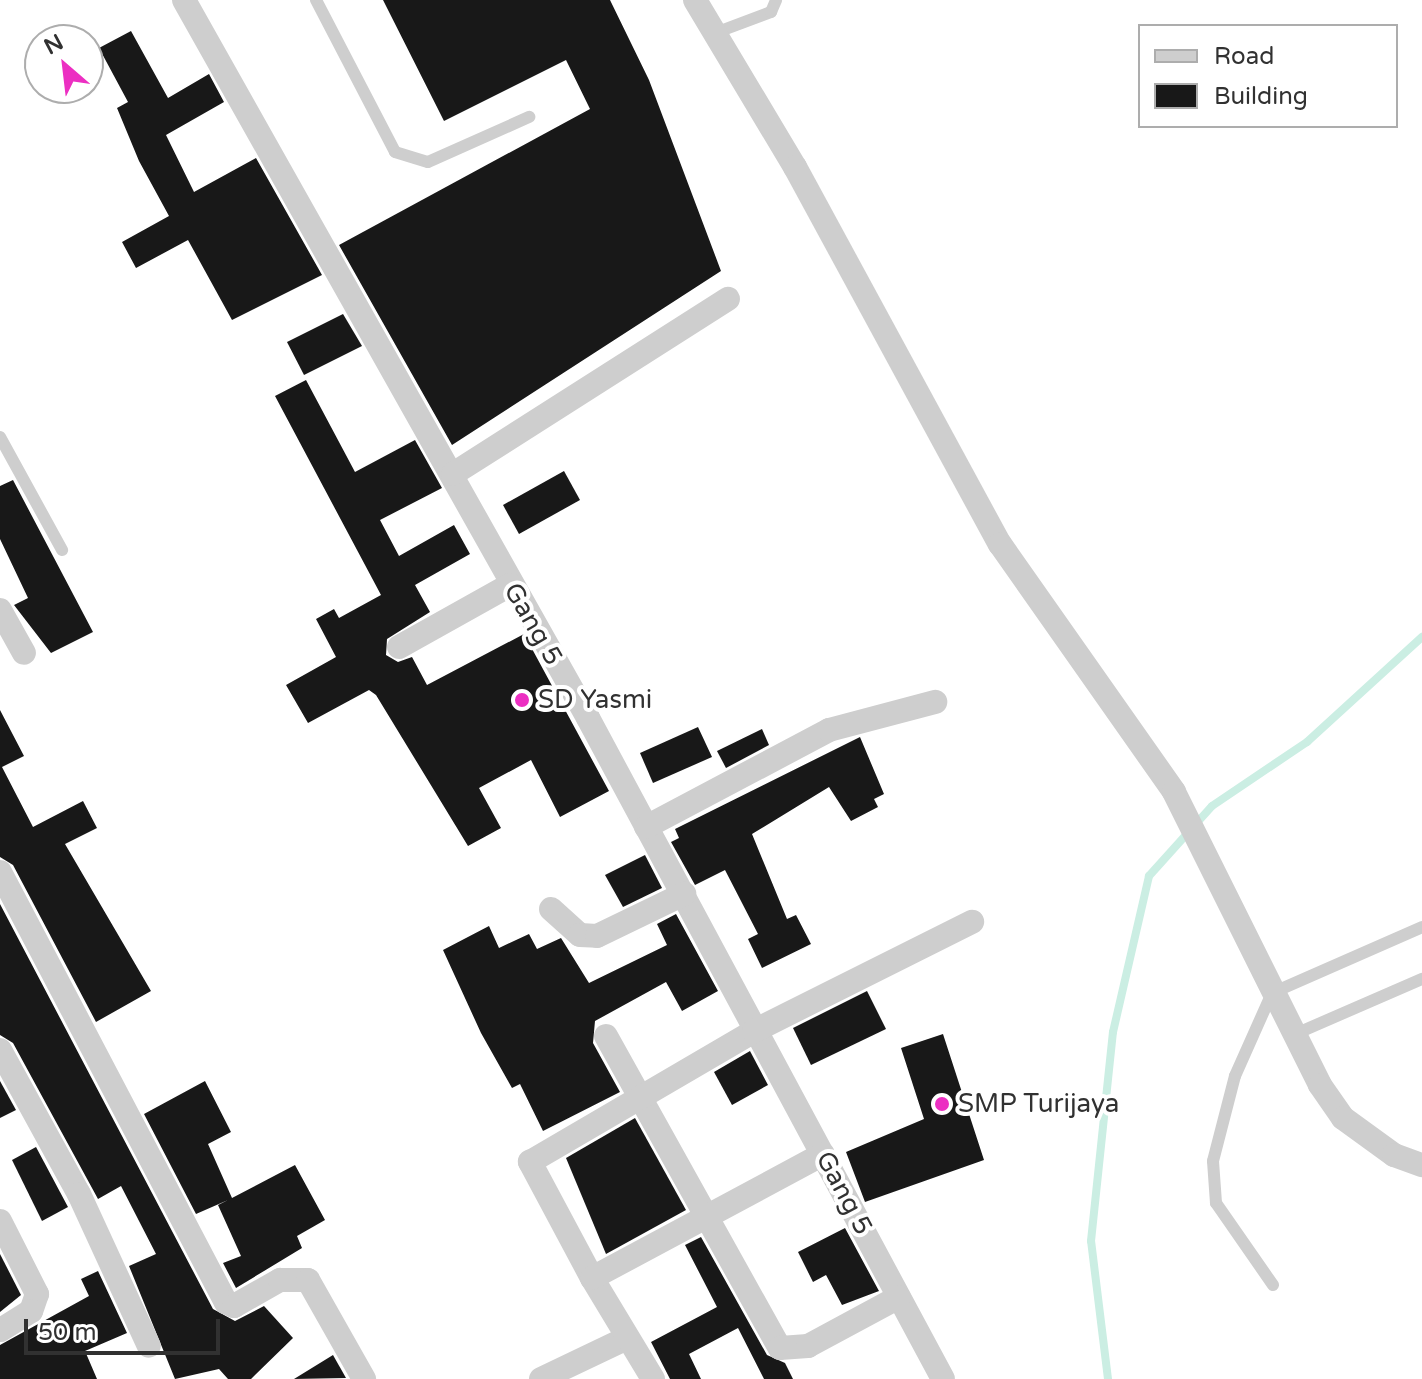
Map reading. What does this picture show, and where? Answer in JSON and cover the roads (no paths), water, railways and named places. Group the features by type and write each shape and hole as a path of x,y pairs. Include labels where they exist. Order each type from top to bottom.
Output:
{"street":[{"name":"Gang 5","path":"184,0 453,474 510,585 684,894 754,1031 943,1379"},
{"path":"695,0 1000,544 1174,792 1293,1035 1343,1118 1394,1155 1422,1165"},
{"path":"453,474 728,299"},
{"path":"399,647 510,585"},
{"path":"0,610 24,653"},
{"path":"646,827 829,730 935,702"},
{"path":"0,872 226,1302 234,1306 280,1280 308,1280 364,1379"},
{"path":"551,909 580,935 597,936 684,894"},
{"path":"653,1379 592,1278 530,1162 754,1031 972,922"},
{"path":"606,1036 786,1352 899,1297"},
{"path":"0,1050 79,1194 149,1346"},
{"path":"592,1278 823,1154"},
{"path":"0,1221 37,1294 31,1311 0,1330"},
{"path":"541,1379 627,1338"}],"lane":[{"path":"316,0 395,152 428,162 529,117"},
{"path":"715,33 771,12 776,0"},
{"path":"0,437 62,550"},
{"path":"1273,1285 1216,1203 1213,1161 1235,1076 1272,993 1422,927"},
{"path":"1293,1035 1422,979"}],"waterway":[{"path":"1108,1379 1091,1241 1113,1032 1149,876 1212,806 1307,742 1422,637"}],"place":[{"name":"SD Yasmi","path":"522,700"},
{"name":"SMP Turijaya","path":"942,1104"}]}
